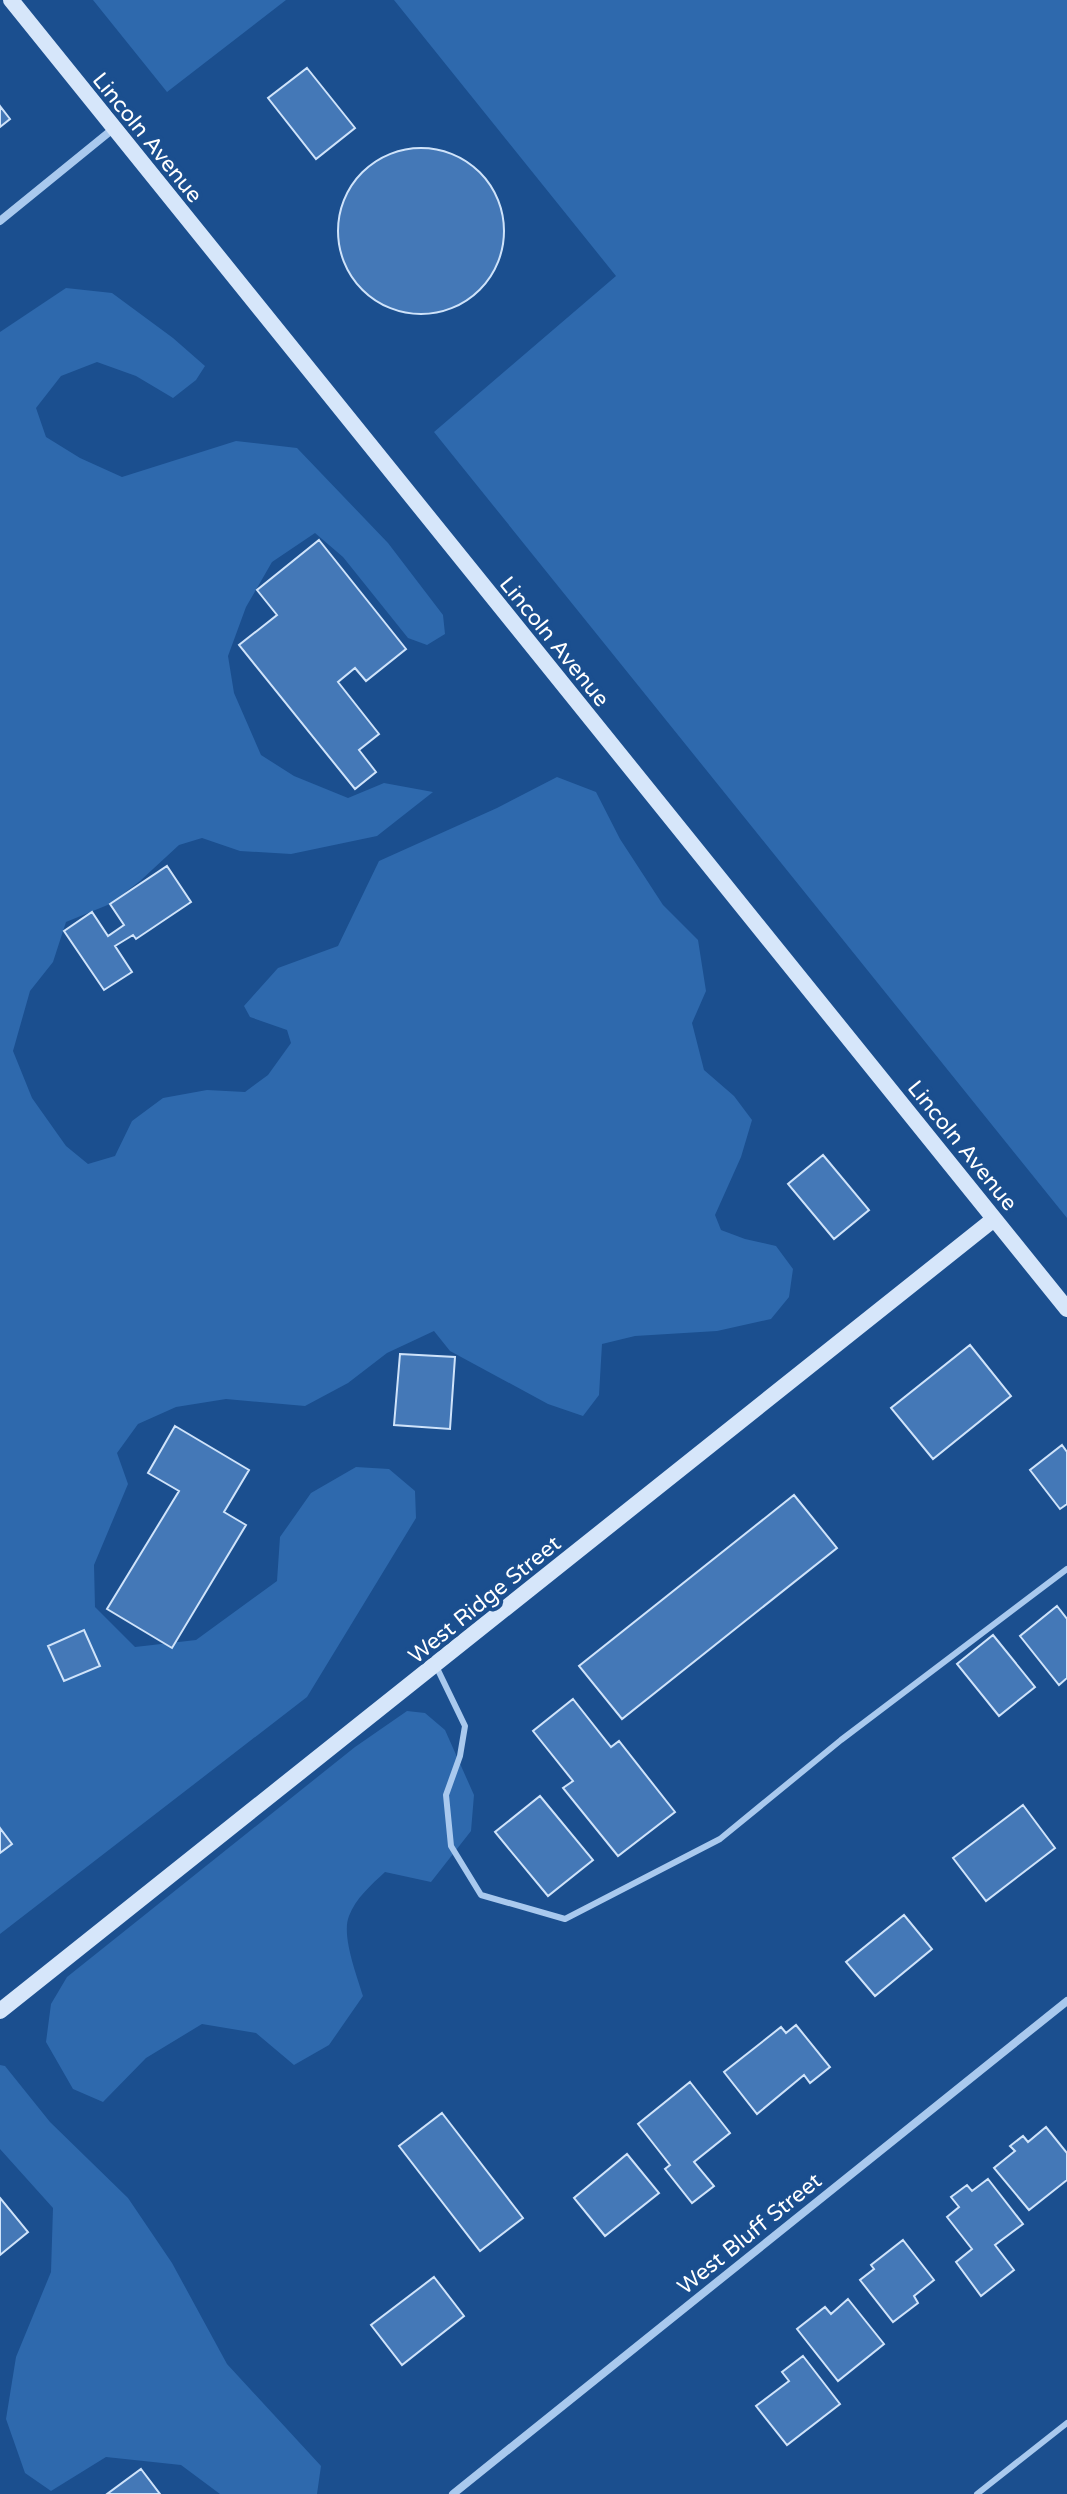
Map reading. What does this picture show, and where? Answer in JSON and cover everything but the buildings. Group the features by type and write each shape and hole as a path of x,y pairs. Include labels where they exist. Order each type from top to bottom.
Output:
{"street":[{"name":"Lincoln Avenue","path":"11,0 1067,1309"},
{"path":"0,221 113,129"},
{"name":"West Ridge Street","path":"0,2011 994,1219"},
{"name":"West Bluff Street","path":"453,2494 1067,2001"}],"lane":[{"path":"435,1665 465,1726 460,1756 446,1795 451,1846 481,1895 565,1919 720,1839 841,1740 1067,1569"},
{"path":"977,2494 1067,2423"}],"shaded area":[{"path":"93,0 286,0 167,92"},
{"path":"394,0 1067,0 1067,1218 434,432 616,276"},
{"path":"66,288 112,293 205,366 196,380 173,398 136,376 97,362 61,376 36,408 46,437 80,458 122,477 236,441 297,448 388,543 443,615 445,634 427,645 408,638 343,557 315,533 272,562 246,607 228,656 234,693 261,755 294,776 348,798 384,783 433,792 377,836 291,854 240,851 202,838 179,845 110,904 66,922 53,962 30,991 13,1051 32,1098 66,1146 88,1164 115,1156 132,1121 163,1098 207,1090 245,1092 268,1075 291,1043 287,1030 250,1017 244,1006 278,968 338,946 379,861 497,808 557,777 596,792 620,839 663,905 698,940 706,991 692,1023 704,1070 734,1096 752,1120 741,1157 715,1215 721,1230 776,1246 793,1269 789,1297 771,1319 717,1331 635,1336 602,1344 599,1395 583,1416 548,1404 450,1351 434,1331 387,1353 348,1383 305,1406 226,1399 176,1407 138,1424 117,1453 128,1484 94,1565 95,1607 135,1647 196,1640 277,1581 280,1537 311,1493 356,1467 389,1469 415,1491 416,1518 307,1697 0,1934 0,332"},
{"path":"407,1711 425,1713 445,1730 474,1795 471,1831 431,1882 385,1872 356,1903 349,1916 347,1934 363,1996 329,2045 294,2065 256,2033 202,2024 146,2058 103,2102 73,2089 46,2042 51,2004 67,1977 355,1747"},
{"path":"0,2065 5,2066 50,2122 128,2198 172,2263 227,2364 321,2466 317,2494 220,2494 181,2465 106,2457 51,2491 25,2473 6,2419 16,2357 51,2272 53,2208 0,2149"}]}
